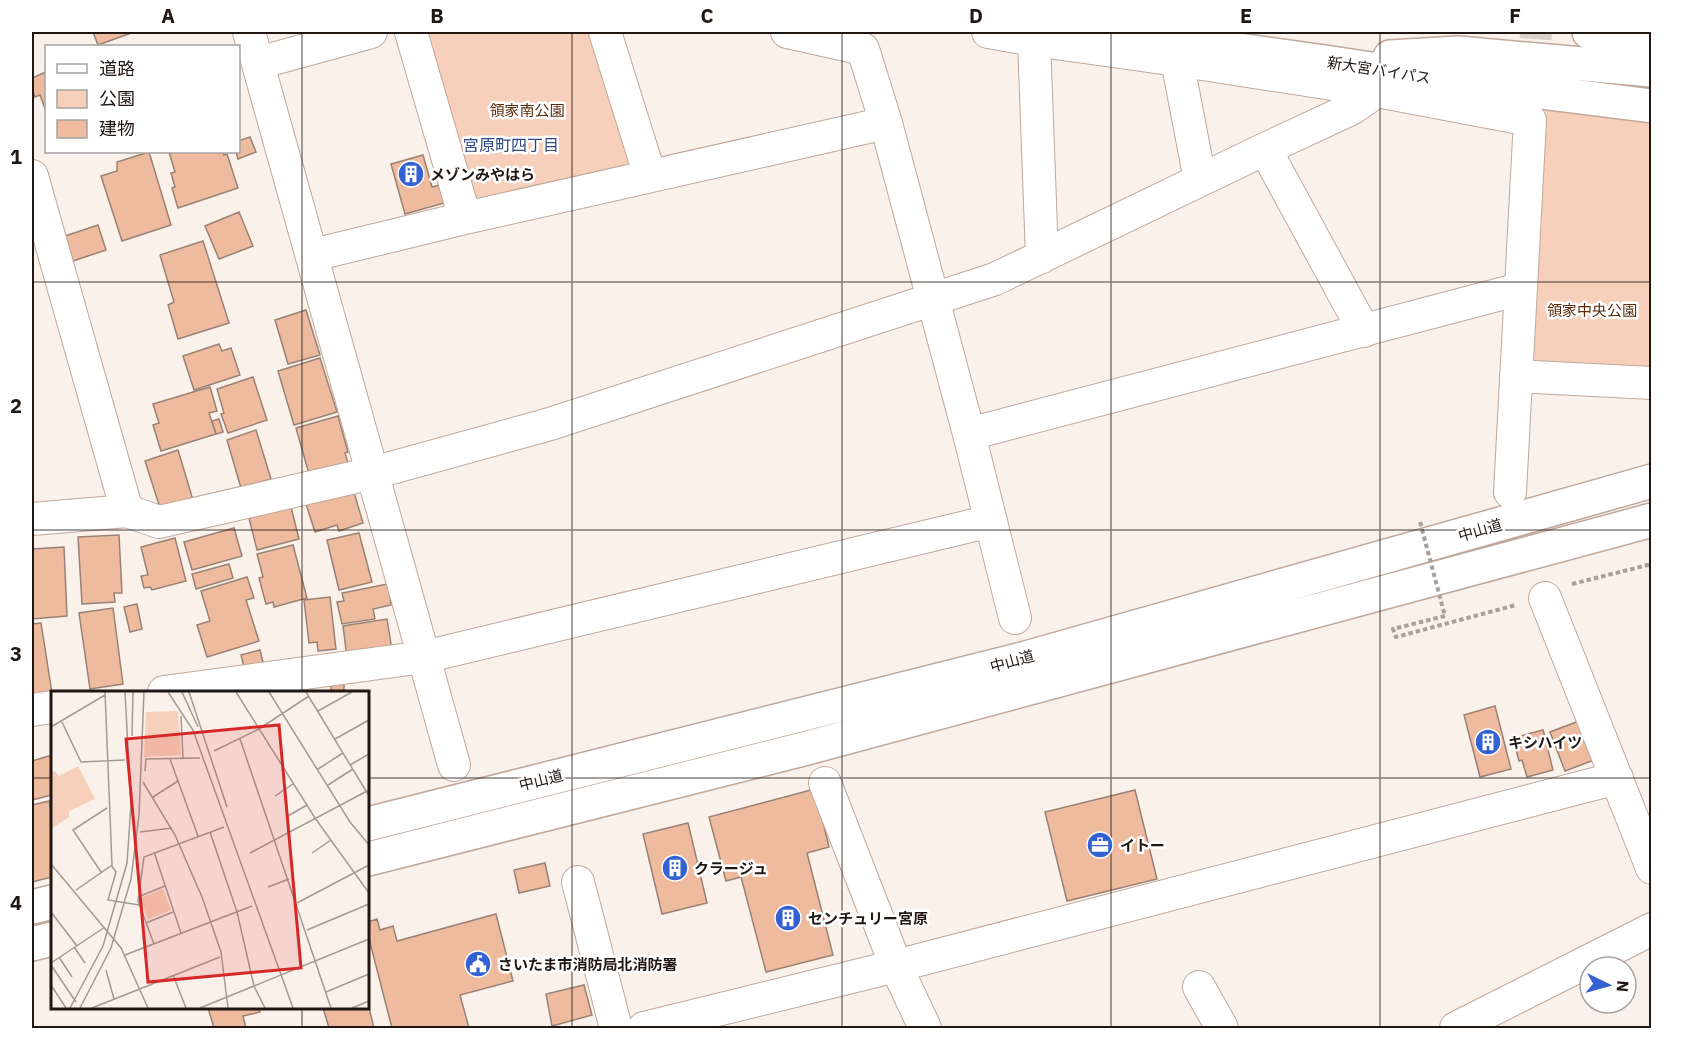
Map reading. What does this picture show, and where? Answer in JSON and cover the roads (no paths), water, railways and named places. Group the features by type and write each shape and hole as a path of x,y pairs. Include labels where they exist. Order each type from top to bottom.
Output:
{"highway":[{"name":"新大宮バイパス","path":"1107,32 1438,79 1652,106"},
{"path":"1589,32 1652,38"},
{"path":"1325,62 1458,53 1652,70"},
{"name":"中山道","path":"369,824 1026,658 1652,481"},
{"name":"中山道","path":"369,859 807,748 1652,520"},
{"path":"1156,654 1189,655 1552,571 1652,544"},
{"path":"32,907 51,902"},
{"path":"32,944 51,939"}],"street":[{"path":"249,32 454,765"},
{"path":"258,63 371,32"},
{"path":"411,32 465,218"},
{"path":"605,32 650,176"},
{"path":"787,32 862,40 969,434 1015,618"},
{"path":"988,32 1377,91 1530,120 1510,492"},
{"path":"1034,40 1042,257"},
{"path":"1177,60 1200,180"},
{"path":"32,519 127,511 159,522 373,473 550,424 995,279 1265,148 1353,108 1377,91"},
{"path":"313,255 465,218 886,123"},
{"path":"1265,148 1364,331"},
{"path":"32,177 127,511"},
{"path":"969,434 1521,289"},
{"path":"1516,376 1652,383"},
{"path":"178,691 424,657 991,521"},
{"path":"1545,598 1652,868"},
{"path":"32,710 51,708"},
{"path":"644,1029 748,1016 896,966 1617,778"},
{"path":"825,783 896,966 925,1029"},
{"path":"578,882 616,1029"},
{"path":"1456,1029 1652,929"},
{"path":"1199,987 1222,1029"}],"tunnel":[{"path":"1532,87 1536,32"}],"place":[{"name":"メゾンみやはら","path":"411,174"},
{"name":"キシハイツ","path":"1488,742"},
{"name":"イトー","path":"1100,845"},
{"name":"クラージュ","path":"675,868"},
{"name":"センチュリー宮原","path":"788,918"},
{"name":"さいたま市消防局北消防署","path":"478,964"}],"district":[{"name":"宮原町四丁目","path":"511,145"}],"park label":[{"name":"領家南公園","path":"527,110"},
{"name":"領家中央公園","path":"1592,310"}]}
